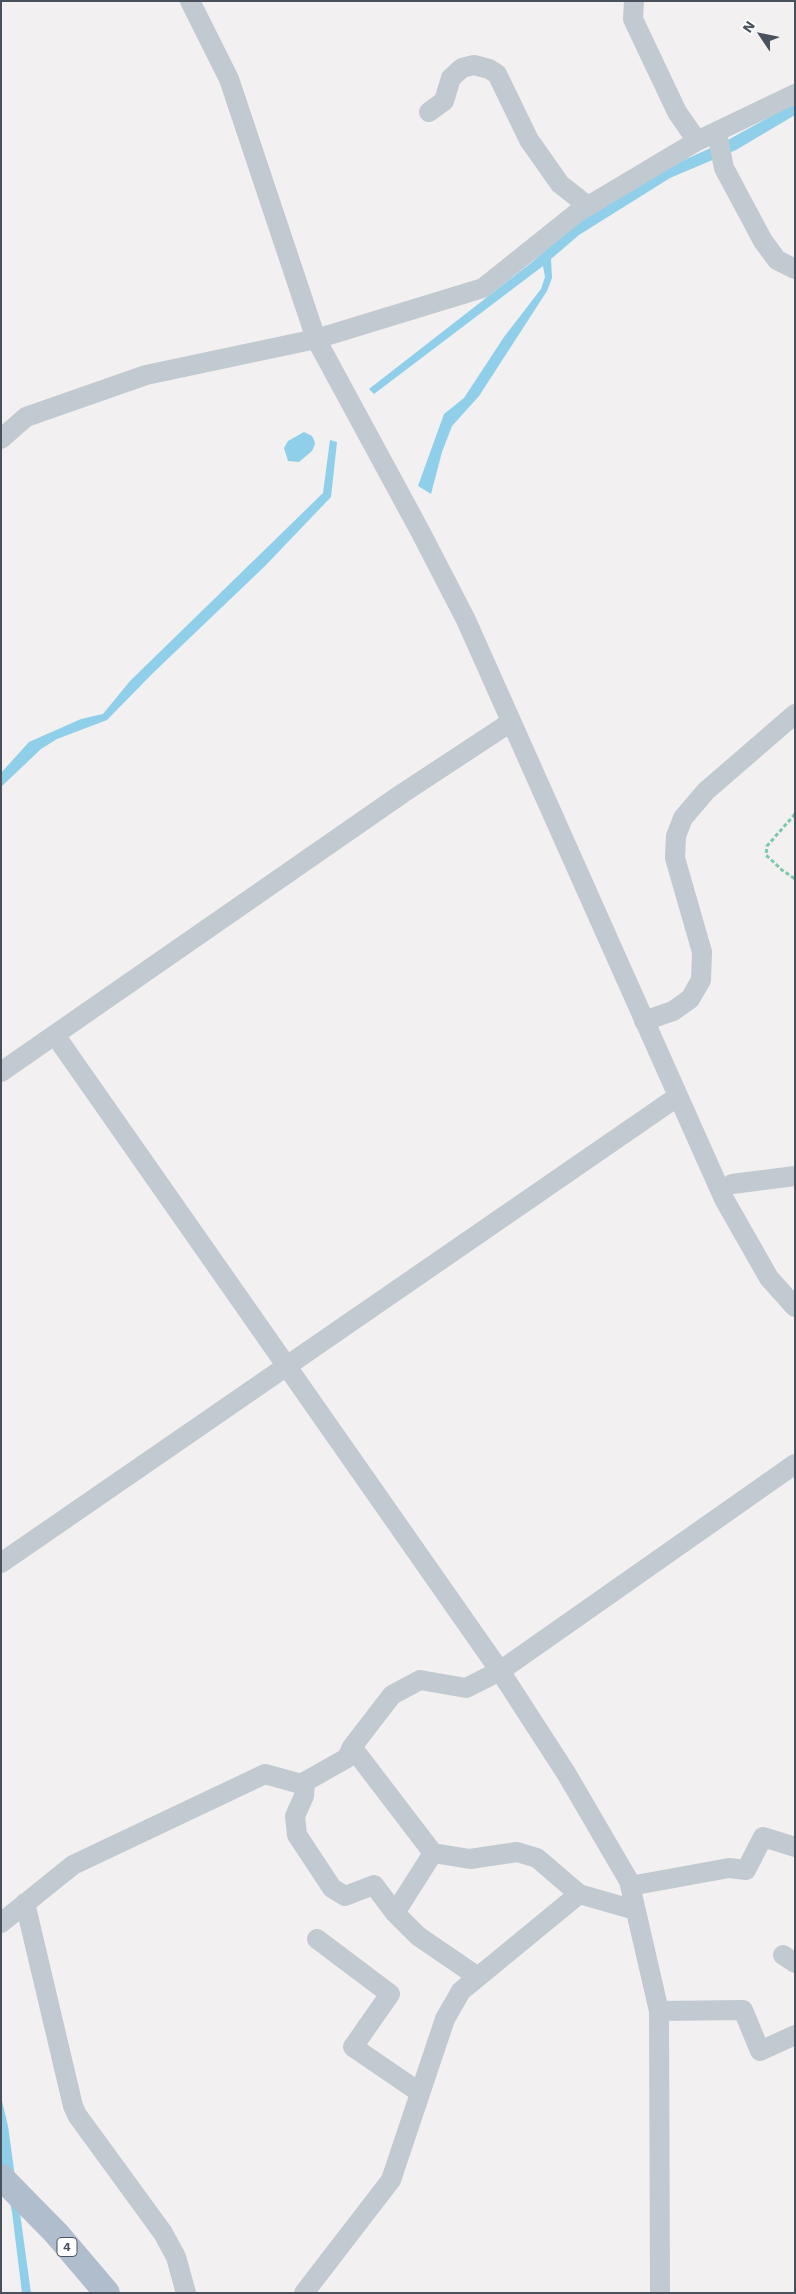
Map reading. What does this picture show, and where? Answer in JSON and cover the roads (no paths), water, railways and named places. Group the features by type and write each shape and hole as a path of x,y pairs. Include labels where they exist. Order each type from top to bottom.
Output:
{"main road":[{"name":"4","path":"1,2177 107,2293"}],"street":[{"path":"634,1 633,19 677,112 697,142"},
{"path":"193,3 229,79 316,339 466,620 724,1199 769,1278 795,1307"},
{"path":"429,112 444,101 451,78 462,68 474,65 489,69 497,74 529,140 560,184 588,206"},
{"path":"1,439 26,417 146,376 316,339 483,288 588,206 697,142 795,94"},
{"path":"717,133 724,168 763,241 777,260 795,269"},
{"path":"644,1021 673,1011 690,998 701,980 702,952 675,858 676,836 683,818 706,792 795,714"},
{"path":"1,1072 402,792 511,722"},
{"path":"54,1035 288,1366 500,1671 566,1773 629,1880 660,2011 660,2293"},
{"path":"1,1563 677,1097"},
{"path":"732,1184 795,1176"},
{"path":"1,1922 73,1865 264,1774 301,1784 347,1758 352,1747 392,1695 420,1680 466,1688 500,1671 795,1464"},
{"path":"352,1747 433,1853 470,1859 517,1852 537,1858 579,1894 635,1910"},
{"path":"304,1782 304,1796 295,1816 297,1835 314,1864 332,1888 345,1896 374,1885 395,1913 418,1936 478,1977"},
{"path":"630,1886 728,1868 746,1870 763,1837 795,1847"},
{"path":"395,1913 433,1853"},
{"path":"304,2293 391,2180 445,2019 461,1991 579,1894"},
{"path":"25,1903 73,2106 77,2115 163,2232 176,2257 186,2293"},
{"path":"317,1939 390,1994 353,2047 420,2092"},
{"path":"660,2011 743,2010 760,2051 795,2035"}],"water":[{"path":"795,103 795,115 736,150 670,178 579,235 551,259 552,278 547,291 479,396 452,426 442,452 431,494 418,486 444,414 464,398 504,337 541,289 545,277 543,266 374,394 369,389 531,263 576,224 660,171 726,141"},
{"path":"304,432 312,436 314,440 315,444 312,451 299,462 288,461 284,448 288,441"},
{"path":"330,440 337,442 331,497 265,566 153,673 107,720 57,739 41,749 1,787 1,773 29,742 81,719 103,714 130,681 323,493"},
{"path":"1,2097 8,2126 31,2293 22,2293 12,2212 1,2162"}]}
